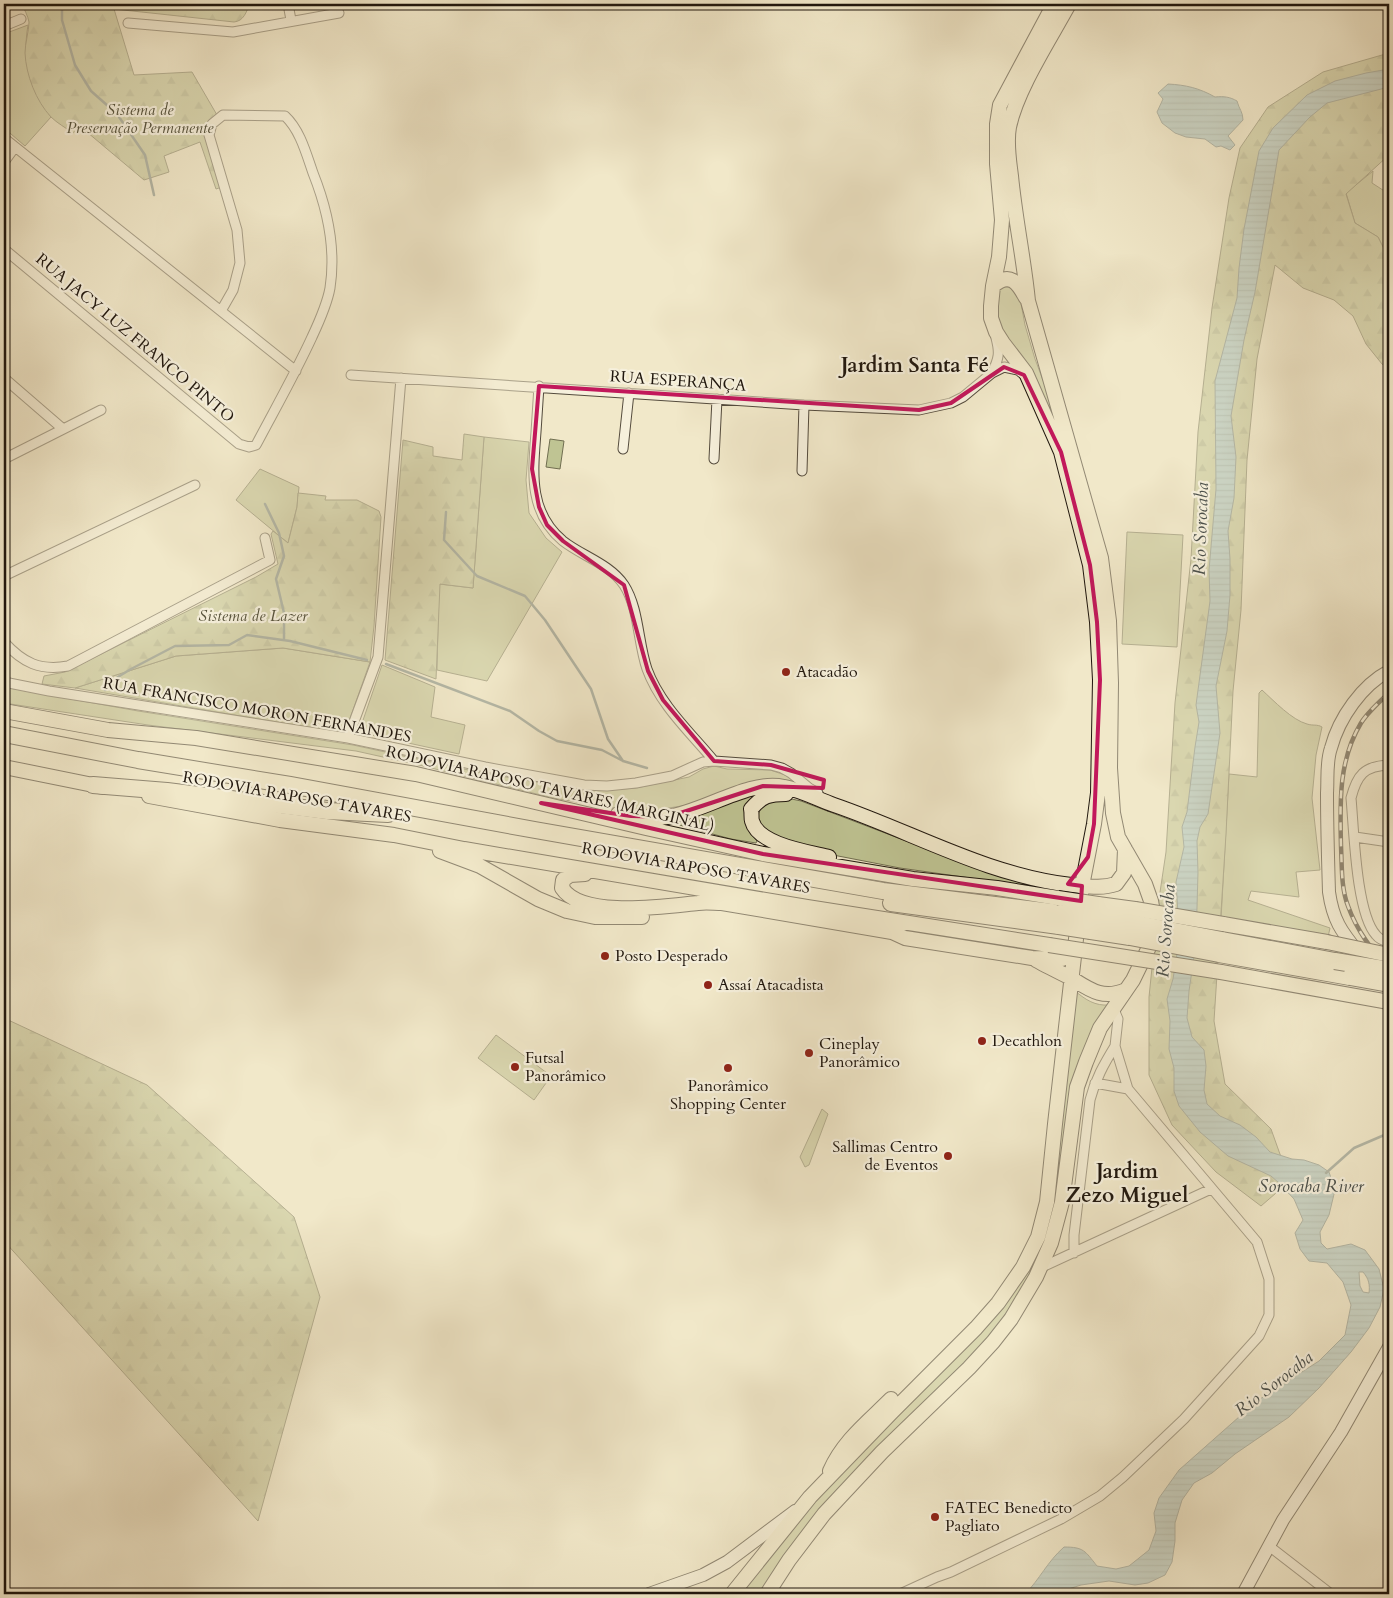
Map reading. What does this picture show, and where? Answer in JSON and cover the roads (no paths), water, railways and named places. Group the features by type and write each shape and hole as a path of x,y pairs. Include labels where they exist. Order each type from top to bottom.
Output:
{"highway":[{"path":"732,1594 825,1481 976,1328 998,1303 1023,1267 1038,1237 1047,1202 1082,886 1098,793 1100,680 1097,622 1090,565 1063,458 1049,422 1026,373 1003,343 993,324 991,306 993,286 1000,257 1002,220 996,164 997,124 1000,105 1054,4"},
{"path":"767,1594 789,1560 824,1514 882,1452 994,1342 1036,1277 1051,1243 1062,1202 1077,1087 1100,1028 1133,980 1152,939 1154,918 1146,884 1118,837 1113,813 1110,768 1111,683 1108,621 1101,558 1028,301 1008,148 1009,128 1014,109 1069,4"},
{"path":"993,286 1003,280 1013,280 1018,284 1028,301"},
{"name":"RODOVIA RAPOSO TAVARES (MARGINAL)","path":"4,711 108,730 196,738 416,774 763,854 913,879 997,888 1059,912"},
{"name":"RODOVIA RAPOSO TAVARES","path":"4,734 138,760 290,785 883,891 1059,912 1133,923 1389,970"},
{"name":"RODOVIA RAPOSO TAVARES","path":"4,744 879,901 1059,912 1136,908 1221,939 1350,977 1389,984"},
{"path":"4,767 208,808 280,820 394,835 464,849 807,907 1221,972 1389,1002"},
{"path":"93,785 167,791 327,811 388,814"},
{"path":"541,803 631,816 668,817 763,786 783,786 1003,871 1057,883 1082,886 1104,887 1116,884 1121,879 1125,866 1125,849"},
{"path":"839,807 789,794 772,794 759,799 751,809 752,822 758,832 774,843 913,879"},
{"path":"394,835 480,866 538,899 567,911 595,916 632,918 661,917 692,912 727,912 891,941 905,938"},
{"path":"1088,857 1092,877 1099,887"},
{"path":"1057,883 1069,880 1082,870 1088,857"},
{"path":"695,887 583,874 570,875 563,880 562,888 566,895 576,900 609,907 650,908 701,902 722,903 892,932 905,938 1032,958 1062,959 1075,951"},
{"path":"1221,939 1327,942 1389,955"},
{"path":"1032,958 1087,989 1107,994 1126,990"},
{"path":"1051,968 1061,985 1061,1015 1066,1025"},
{"path":"825,1481 837,1455 852,1436 933,1359 998,1303"}],"main road":[{"path":"1389,671 1380,676 1359,694 1348,711 1330,748 1327,812 1329,892 1334,917 1342,932 1389,991"},
{"path":"1243,1594 1283,1520 1341,1432 1389,1347"},
{"path":"649,1594 703,1575 727,1562 806,1502"}],"street":[{"path":"288,4 291,20"},
{"path":"128,23 233,32 291,20 339,13"},
{"path":"4,26 21,18"},
{"path":"4,138 221,312 296,371 322,314 330,288 331,260 329,226 320,189 294,125 285,116 223,115 212,124 209,135 237,230 240,263 233,290 221,312"},
{"path":"4,162 15,147"},
{"name":"RUA JACY LUZ FRANCO PINTO","path":"4,249 239,444 249,448 256,445 296,371"},
{"path":"992,373 999,352 993,324"},
{"path":"992,373 1004,367 1018,370 1033,387"},
{"name":"RUA ESPERANÇA","path":"351,375 804,405 919,410 951,403 963,397 992,373"},
{"path":"4,378 63,429"},
{"path":"348,738 378,657 400,378"},
{"path":"539,386 532,469 540,508 547,525 563,541 614,574 624,585 632,602 648,671 664,700 680,722 714,761"},
{"path":"623,449 629,393"},
{"path":"714,459 717,399"},
{"path":"802,471 804,405"},
{"path":"4,459 101,410"},
{"path":"4,576 195,485"},
{"path":"4,642 21,658 40,667 54,669 68,666 270,560 265,538"},
{"name":"RUA FRANCISCO MORON FERNANDES","path":"4,682 348,738 485,767 584,785 607,786 636,783 672,776 703,762 771,765 791,773 809,788 839,807"},
{"path":"1389,765 1371,769 1360,774 1351,798 1360,887 1365,914 1376,935 1389,942"},
{"path":"1355,837 1389,842"},
{"path":"900,1594 1061,1519 1100,1496 1123,1477 1184,1419 1259,1336 1269,1315 1270,1278 1258,1242 1128,1089 1115,1046 1118,1019 1113,1007"},
{"path":"1074,1253 1074,1235 1090,1100 1103,1065 1115,1046"},
{"path":"1095,1083 1128,1089"},
{"path":"1040,1268 1211,1189"},
{"path":"1269,1546 1331,1594"}],"water":[{"name":"Sorocaba River","path":"1389,69 1389,87 1327,103 1310,117 1279,150 1255,292 1244,340 1231,416 1236,457 1234,498 1228,531 1230,595 1227,631 1216,686 1220,733 1208,814 1200,827 1197,841 1196,943 1187,1018 1192,1037 1204,1050 1206,1066 1204,1090 1207,1104 1220,1116 1240,1125 1256,1137 1270,1152 1319,1165 1329,1172 1335,1190 1329,1215 1320,1232 1321,1243 1327,1249 1351,1244 1365,1250 1379,1269 1384,1289 1380,1307 1369,1328 1351,1352 1319,1388 1289,1417 1235,1454 1212,1473 1194,1483 1182,1500 1175,1523 1172,1562 1165,1575 1148,1583 1135,1585 1109,1581 1081,1585 1057,1594 1025,1594 1064,1547 1084,1551 1097,1566 1116,1569 1129,1566 1149,1550 1156,1531 1154,1513 1159,1498 1179,1470 1257,1401 1319,1361 1345,1335 1351,1305 1343,1282 1327,1263 1309,1261 1300,1249 1295,1233 1303,1220 1294,1199 1271,1176 1228,1156 1200,1132 1179,1106 1174,1091 1174,1068 1169,1049 1170,1021 1167,999 1173,979 1177,954 1178,914 1176,882 1184,847 1182,827 1187,812 1199,722 1196,705 1210,601 1209,570 1216,489 1215,381 1237,298 1244,229 1259,151 1273,128 1307,95 1335,81","holes":["1359,1272 1363,1272 1369,1282 1369,1293 1363,1292 1360,1286"]},
{"path":"1168,84 1181,85 1203,91 1215,97 1227,97 1237,101 1243,120 1228,136 1235,145 1230,150 1221,146 1216,147 1205,139 1186,137 1175,133 1162,123 1157,112 1163,99 1158,93"}],"waterway":[{"path":"62,4 62,20 75,65 91,91 117,114 145,155 154,195"},
{"path":"265,504 279,533 284,556 276,579 284,613 284,640"},
{"path":"446,512 444,540 477,576 525,596 545,620 591,689 608,739 623,761"},
{"path":"105,690 113,680 175,646 229,645 247,635 290,641 367,660"},
{"path":"386,664 510,711 557,741 602,750 623,761 647,768"},
{"path":"1326,1173 1354,1148 1389,1133"}],"railway":[{"path":"1389,693 1367,715 1353,737 1344,768 1340,814 1342,877 1346,899 1360,932 1389,970"}],"place":[{"name":"Atacadão","path":"786,672"},
{"name":"Posto Desperado","path":"605,956"},
{"name":"Assaí Atacadista","path":"708,985"},
{"name":"Decathlon","path":"982,1041"},
{"name":"Cineplay Panorâmico","path":"809,1053"},
{"name":"Futsal Panorâmico","path":"515,1067"},
{"name":"Panorâmico Shopping Center","path":"728,1068"},
{"name":"Sallimas Centro de Eventos","path":"948,1156"},
{"name":"FATEC Benedicto Pagliato","path":"935,1517"}],"district":[{"name":"Jardim Santa Fé","path":"915,365"},
{"name":"Jardim Zezo Miguel","path":"1127,1183"}],"park label":[{"name":"Sistema de Preservação Permanente","path":"140,119"},
{"name":"Sistema de Lazer","path":"253,616"}],"water label":[{"name":"Rio Sorocaba","path":"1201,529"},
{"name":"Rio Sorocaba","path":"1166,931"},
{"name":"Rio Sorocaba","path":"1274,1384"}]}
